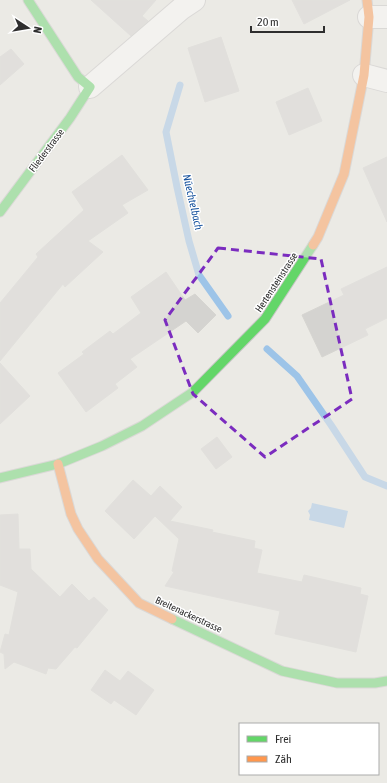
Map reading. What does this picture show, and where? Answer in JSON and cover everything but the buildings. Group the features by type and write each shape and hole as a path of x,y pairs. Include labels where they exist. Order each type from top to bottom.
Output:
{"street":[{"path":"28,0 78,77 90,87"},
{"name":"Fliederstrasse","path":"0,212 70,118 90,87 182,8 194,0"},
{"name":"Hertensteinstrasse","path":"0,478 58,464 102,446 142,426 193,392 265,319 318,237 344,174 364,75 374,11"},
{"path":"364,75 387,81"},
{"name":"Breitenackerstrasse","path":"58,464 71,514 78,529 98,559 140,603 282,671 337,683 375,683 387,681"}],"highlighted area":[{"path":"218,248 321,259 352,399 265,457 193,394 165,320"}],"water":[{"path":"312,503 348,511 344,528 309,520 310,515 308,511 311,508"}],"waterway":[{"name":"Nüechtelbach","path":"180,85 166,132 177,187 189,241 199,275 228,316"},
{"name":"Nüechtelbach","path":"267,349 297,376 365,477 387,486"}],"traffic: fast":[{"path":"0,212 70,118 90,87 78,77 28,0"},
{"path":"0,478 58,464 102,446 142,426 193,392 265,319 313,245"},
{"path":"172,619 282,671 337,683 375,683 387,681"}],"traffic: slow":[{"path":"313,245 318,237 344,174 364,75 369,17 367,0"},
{"path":"58,464 71,514 78,529 98,559 139,603 172,619"}]}
